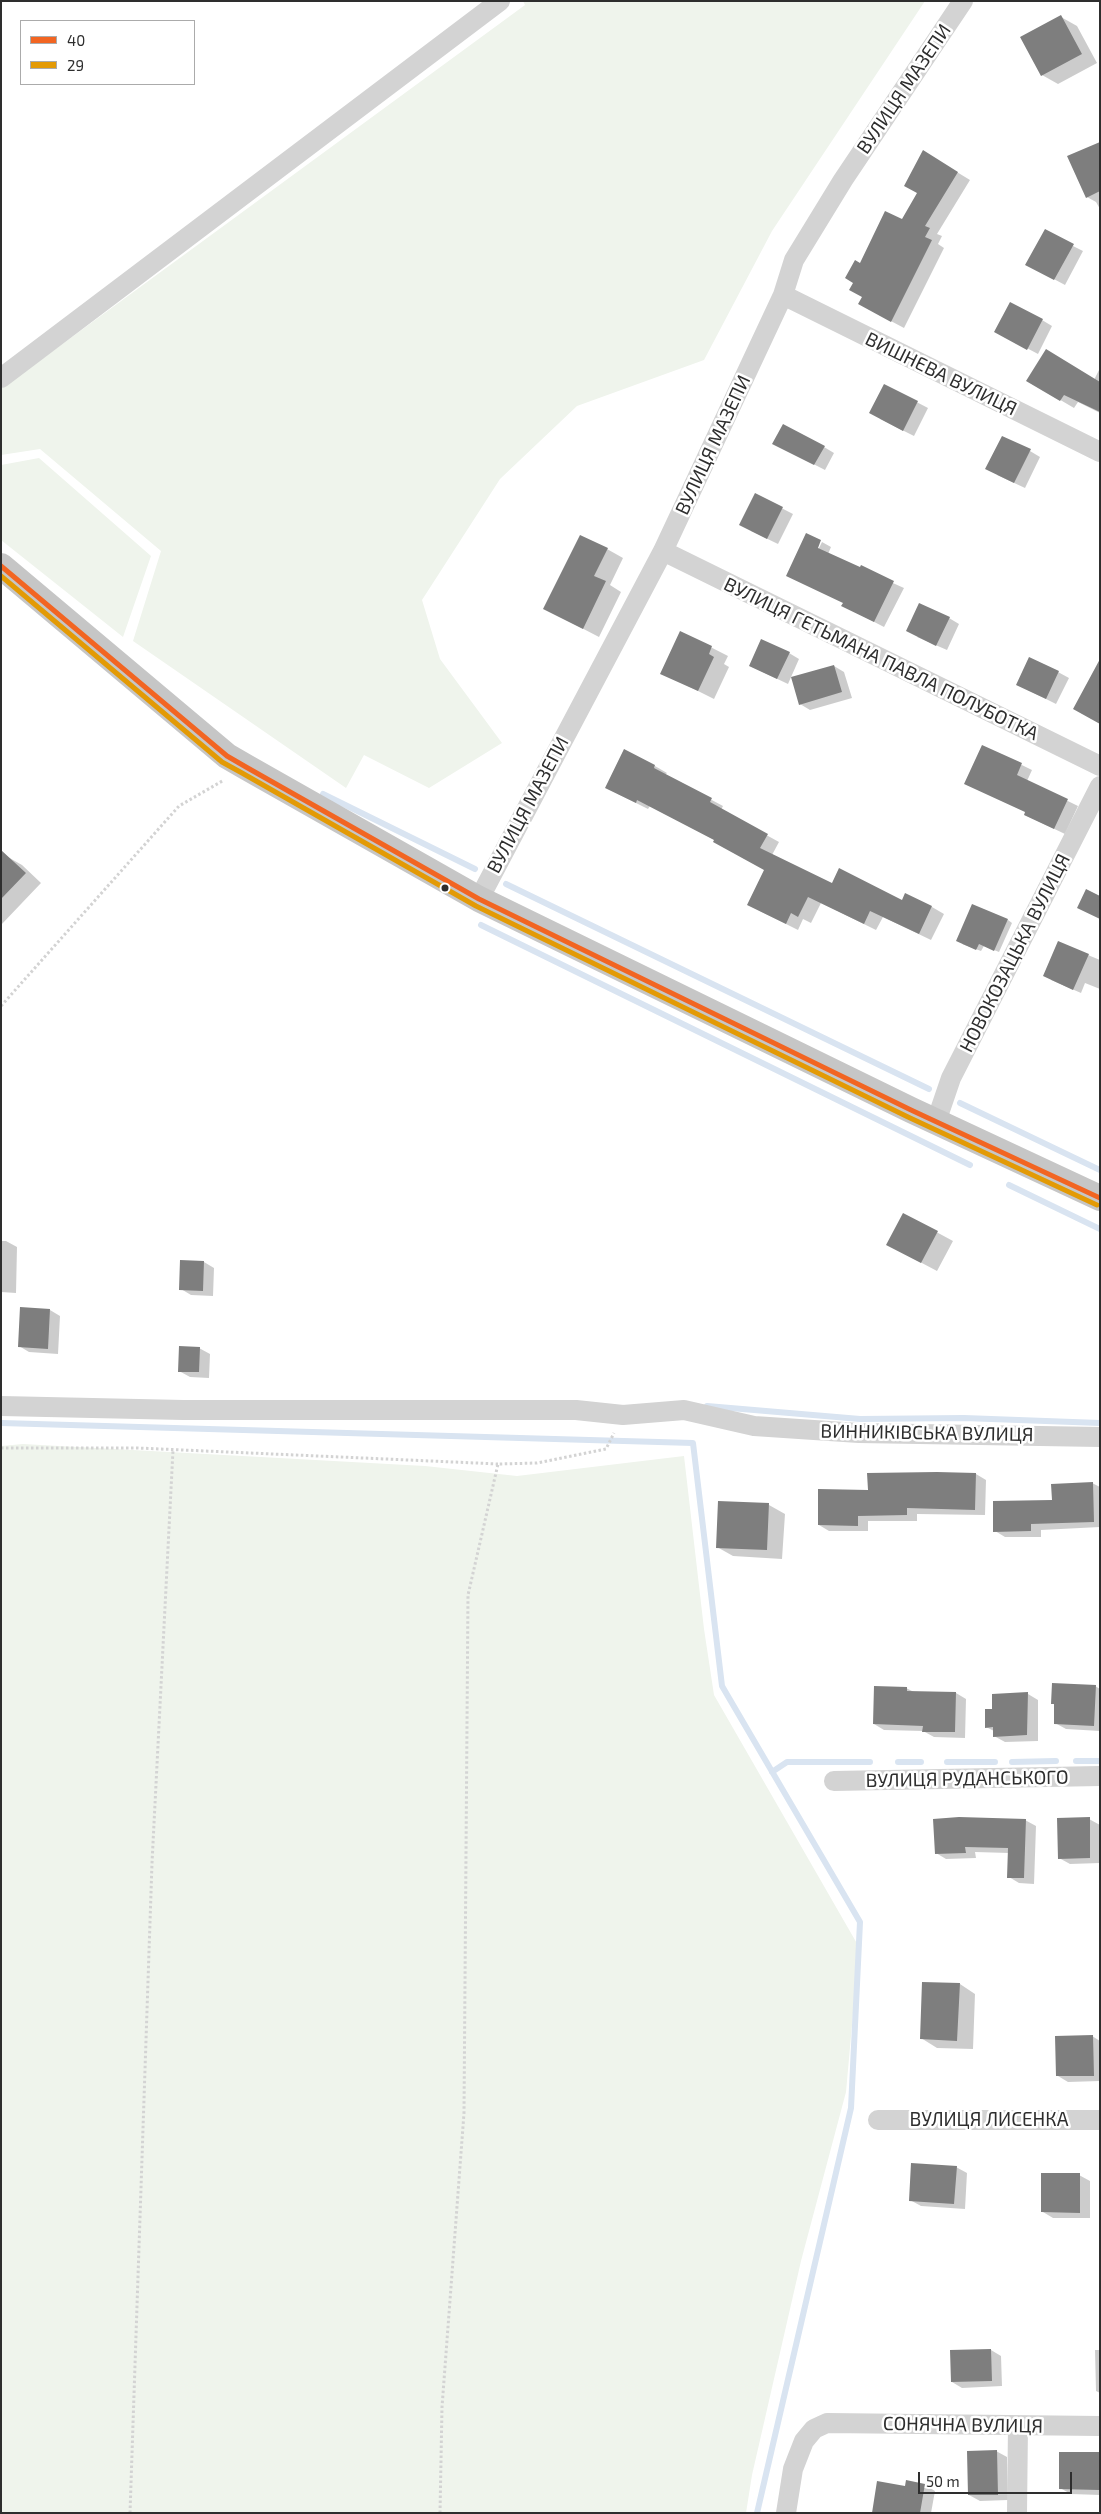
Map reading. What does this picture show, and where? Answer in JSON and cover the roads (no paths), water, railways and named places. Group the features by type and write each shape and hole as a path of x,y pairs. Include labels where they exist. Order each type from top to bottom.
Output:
{"main road":[{"path":"1,566 226,756 478,899 936,1122 1100,1198"}],"street":[{"path":"1,378 500,1"},
{"name":"ВУЛИЦЯ МАЗЕПИ","path":"478,899 663,551 783,295 794,260 843,180 963,1"},
{"name":"ВИШНЕВА ВУЛИЦЯ","path":"783,295 1100,452"},
{"name":"ВУЛИЦЯ ГЕТЬМАНА ПАВЛА ПОЛУБОТКА","path":"663,551 1100,766"},
{"name":"НОВОКОЗАЦЬКА ВУЛИЦЯ","path":"936,1122 951,1078 1100,786"},
{"name":"ВИННИКІВСЬКА ВУЛИЦЯ","path":"1,1406 184,1410 576,1410 623,1415 684,1410 754,1426 859,1433 1100,1437"},
{"name":"ВУЛИЦЯ РУДАНСЬКОГО","path":"834,1781 1100,1776"},
{"name":"ВУЛИЦЯ ЛИСЕНКА","path":"878,2120 1100,2120"},
{"name":"СОНЯЧНА ВУЛИЦЯ","path":"786,2513 793,2469 804,2441 814,2429 827,2423 1100,2426"},
{"path":"1017,2513 1018,2426"}],"waterway":[{"path":"323,794 475,869"},
{"path":"506,884 929,1089"},
{"path":"481,925 970,1165"},
{"path":"960,1103 1100,1170"},
{"path":"1009,1185 1100,1229"},
{"path":"707,1406 860,1419 964,1418 1100,1423"},
{"path":"1,1423 693,1443 722,1686 860,1922 851,2108 757,2513"},
{"path":"1012,1762 1056,1761"},
{"path":"1076,1761 1100,1761"},
{"path":"772,1772 787,1762 870,1762"},
{"path":"898,1762 921,1762"},
{"path":"947,1762 995,1762"}]}
